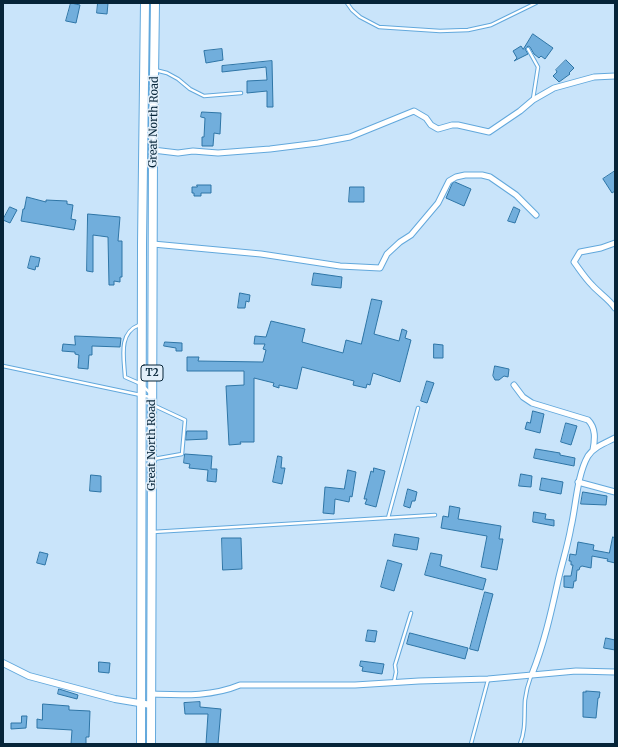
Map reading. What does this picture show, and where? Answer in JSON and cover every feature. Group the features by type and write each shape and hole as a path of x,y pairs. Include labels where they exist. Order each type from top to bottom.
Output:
{"main road":[{"name":"Great North Road","path":"141,744 142,324 145,3"},
{"name":"Great North Road","path":"151,744 152,320 155,3"}],"street":[{"path":"153,150 178,153 193,151 218,152 270,149 318,143 350,137 414,111 426,118 431,125 438,129 458,125 489,132 520,111 532,100 554,88 594,77 615,76"},
{"path":"153,244 261,254 340,266 380,268 387,254 400,242 411,235 438,203 449,181 456,177 465,175 482,175 494,179 516,195 536,215"},
{"path":"615,243 601,248 580,252 574,262 591,284 607,298 615,308"},
{"path":"514,385 524,397 538,406 588,420 592,425 594,432 593,450"},
{"path":"532,674 540,653 569,539 578,482 587,457 593,450 615,438"},
{"path":"578,482 615,492"},
{"path":"3,663 30,676 115,699 151,705"},
{"path":"152,694 208,694 228,690 240,685 355,685 394,682 488,679 576,671 615,672"}],"lane":[{"path":"347,3 360,17 379,27 440,31 468,30 491,25 536,3"},
{"path":"528,49 538,67 532,100"},
{"path":"154,70 167,73 204,96 241,93"},
{"path":"152,320 134,327 128,332 124,343 124,377 148,389 153,401"},
{"path":"3,366 142,395 185,420 182,454 152,460"},
{"path":"388,518 418,408"},
{"path":"152,532 435,515"},
{"path":"394,682 396,672 395,666 411,613"},
{"path":"520,744 523,737 525,700 532,674"},
{"path":"471,744 488,679"}],"building":[{"path":"71,3 80,5 76,23 66,21"},
{"path":"98,3 108,3 107,14 97,13"},
{"path":"533,34 553,48 545,59 541,56 539,58 528,46 525,49 528,54 514,61 517,58 513,51 521,46 523,49"},
{"path":"222,49 223,60 206,63 204,51"},
{"path":"566,60 574,68 569,73 570,74 559,82 553,76 557,72 556,70"},
{"path":"272,61 273,107 267,107 267,91 247,93 247,81 267,80 266,67 222,72 222,66"},
{"path":"202,112 221,113 220,134 214,133 213,146 202,146 205,118 201,117"},
{"path":"615,171 615,191 612,193 603,179"},
{"path":"455,182 471,189 464,206 446,198 452,184"},
{"path":"197,185 211,185 211,193 201,193 201,196 194,196 194,193 192,193 192,187 197,187"},
{"path":"350,187 364,187 364,202 349,202"},
{"path":"27,197 46,202 46,200 67,201 67,204 73,205 71,219 76,220 74,230 21,221"},
{"path":"10,207 17,210 10,223 3,220"},
{"path":"514,207 520,210 515,223 508,221"},
{"path":"88,214 120,217 118,241 122,241 122,277 120,277 120,282 114,281 114,285 109,285 108,237 93,235 93,272 87,271"},
{"path":"31,256 40,258 38,267 36,266 35,270 28,268"},
{"path":"314,273 342,277 341,288 312,285"},
{"path":"240,293 250,295 249,302 246,301 245,308 238,308"},
{"path":"372,299 382,301 374,334 399,341 402,329 407,331 405,338 411,340 400,382 373,373 370,385 367,384 366,388 353,385 354,381 302,367 297,389 279,385 279,388 273,386 274,383 254,378 254,442 240,442 241,444 229,445 226,386 244,385 244,371 187,371 187,357 199,357 198,361 263,362 266,350 263,349 265,344 254,344 255,336 266,337 271,321 305,329 302,342 343,353 346,340 361,344"},
{"path":"75,336 121,338 120,347 92,346 92,355 89,355 88,369 78,368 79,355 75,354 75,352 62,351 63,344 75,345"},
{"path":"165,342 182,343 182,351 176,351 176,348 164,346"},
{"path":"434,344 443,345 443,358 434,358"},
{"path":"495,366 509,369 508,377 504,376 499,380 495,380 493,376"},
{"path":"427,381 434,383 427,403 421,401"},
{"path":"533,411 544,414 540,433 525,429 527,422 530,423"},
{"path":"566,423 577,426 571,445 561,442"},
{"path":"187,431 207,431 207,439 186,440"},
{"path":"536,449 560,453 560,455 575,458 574,466 534,458"},
{"path":"185,454 212,456 211,469 217,469 216,482 207,481 208,470 189,468 190,464 184,463"},
{"path":"278,456 282,457 281,468 285,468 282,484 273,482"},
{"path":"374,468 385,471 376,507 365,504 367,499 364,499 371,471 373,472"},
{"path":"348,470 356,472 352,497 350,496 349,502 335,499 334,514 323,513 325,487 344,489"},
{"path":"521,474 532,476 531,487 519,486"},
{"path":"91,475 101,476 101,492 90,491"},
{"path":"542,478 563,482 561,494 540,490"},
{"path":"408,489 417,492 415,501 412,501 410,508 404,506"},
{"path":"583,492 607,496 606,505 581,504"},
{"path":"450,506 460,508 458,519 501,526 499,539 503,539 497,570 481,567 487,536 441,528 443,516 448,517"},
{"path":"534,512 546,514 545,519 554,520 554,526 533,522"},
{"path":"395,534 419,538 417,550 393,546"},
{"path":"613,537 615,538 615,563 607,561 608,559 592,556 591,568 582,566 579,570 577,570 576,581 574,581 573,588 564,587 564,576 571,576 573,565 571,565 571,561 569,561 570,554 576,555 578,542 594,545 593,550 609,553"},
{"path":"222,538 241,538 242,569 223,570"},
{"path":"40,552 48,554 45,565 37,563"},
{"path":"431,553 442,555 440,566 486,579 483,590 425,575"},
{"path":"388,560 402,564 394,591 381,587"},
{"path":"485,592 493,594 478,651 470,649"},
{"path":"368,630 377,631 375,642 366,641"},
{"path":"410,633 468,648 465,659 407,644"},
{"path":"606,638 615,640 615,650 604,648"},
{"path":"361,661 384,664 382,674 362,671 363,667 360,666"},
{"path":"99,662 110,663 109,673 99,672"},
{"path":"59,689 78,695 77,699 58,694"},
{"path":"583,692 600,692 596,718 583,717"},
{"path":"200,702 200,707 221,709 218,744 206,744 208,714 185,714 184,703"},
{"path":"43,704 69,706 69,710 90,711 89,737 86,737 86,744 71,744 72,730 37,728 37,719 42,720"},
{"path":"22,716 27,716 26,728 11,729 11,723 21,723"}]}
